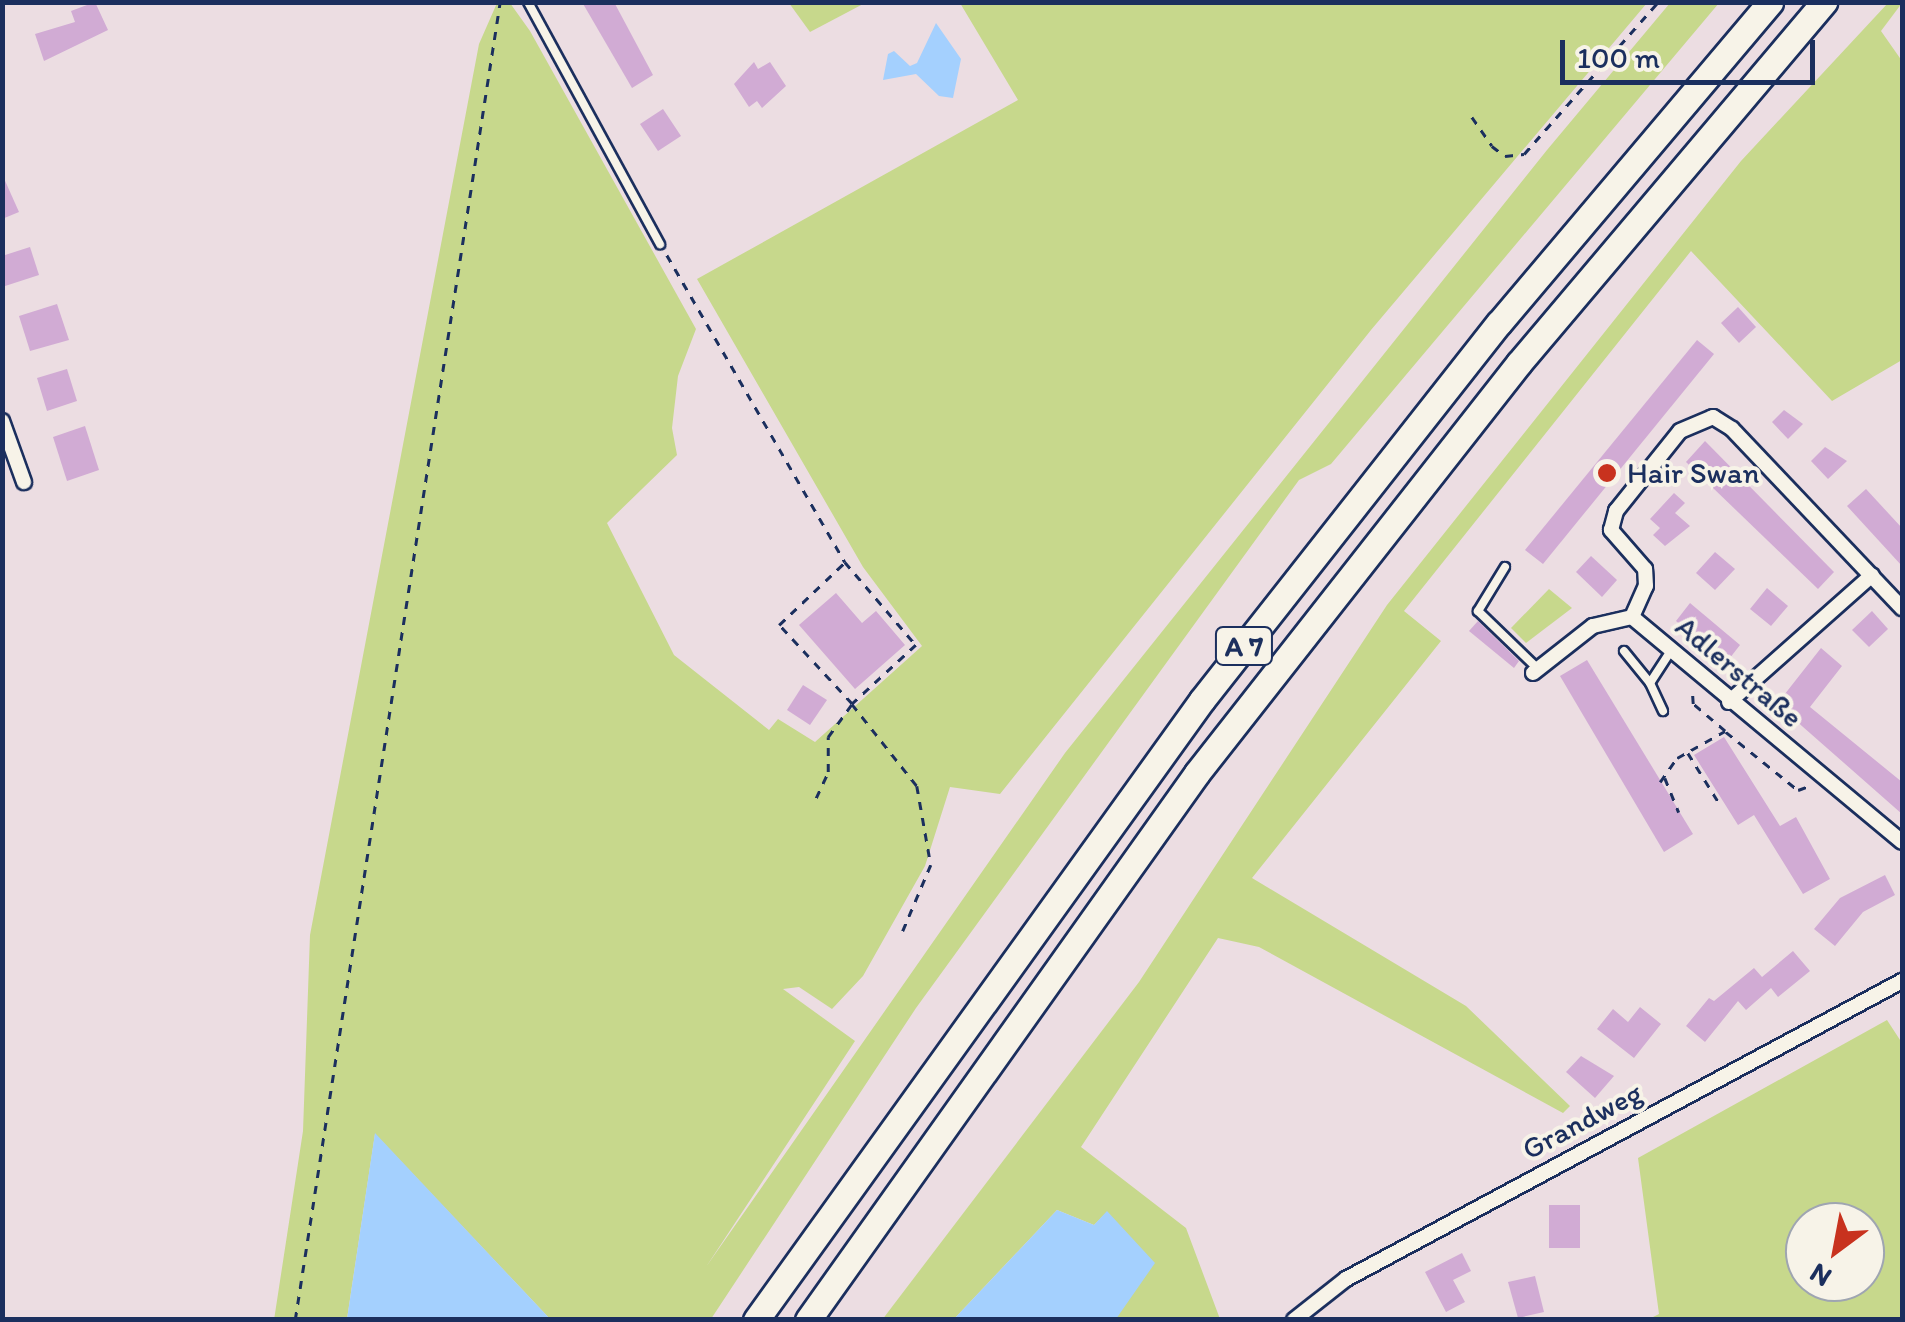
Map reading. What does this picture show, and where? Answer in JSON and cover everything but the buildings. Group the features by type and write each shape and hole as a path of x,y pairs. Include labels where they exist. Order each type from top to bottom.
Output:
{"highway":[{"name":"A 7","path":"756,1320 1202,700 1498,323 1770,2"},
{"name":"A 7","path":"808,1320 1186,788 1394,518 1824,2"}],"street":[{"path":"1632,617 1646,586 1645,568 1611,530 1616,512 1680,431 1698,418 1713,417 1732,428 1902,608"},
{"path":"2,421 24,482"},
{"path":"1729,702 1872,575"},
{"name":"Adlerstraße","path":"1536,671 1593,626 1632,617 1729,702 1901,837"},
{"name":"Grandweg","path":"1294,1320 1346,1279 1902,981"}],"lane":[{"path":"528,2 660,244"},
{"path":"1504,567 1478,610 1536,671"},
{"path":"1624,651 1650,684 1663,711"},
{"path":"1650,684 1672,651"}],"path":[{"path":"295,1320 500,2"},
{"path":"1472,116 1492,146 1505,156 1524,154 1658,2"},
{"path":"660,244 846,562 916,645 852,704 828,737 828,772 816,798"},
{"path":"846,562 779,624 852,704 916,786 931,865 903,932"},
{"path":"1699,676 1692,684 1692,704 1724,731 1798,790 1827,780"},
{"path":"1660,782 1687,752 1724,731"},
{"path":"1687,752 1721,806"},
{"path":"1664,776 1679,812"}],"green space":[{"path":"497,3 510,3 530,31 696,329 678,376 672,428 677,455 607,523 674,655 769,730 778,719 815,742 922,646 863,567 697,279 1018,100 960,3 1647,3 1371,330 1000,794 950,787 925,866 863,976 832,1009 799,987 783,989 855,1041 706,1267 1065,753 1547,150 1670,3 1719,3 1331,464 1299,480 916,1008 711,1319 550,1319 375,1134 347,1319 274,1320 303,1131 310,935 479,44"},
{"path":"789,3 865,3 810,32"},
{"path":"1888,3 1902,3 1881,31 1902,61 1902,360 1832,401 1691,251 1404,611 1441,641 1252,878 1466,1006 1570,1106 1563,1113 1259,947 1218,938 1081,1147 1186,1228 1220,1319 1116,1319 1107,1212 1094,1225 1057,1210 954,1319 882,1320 1139,982 1387,605 1741,161"},
{"path":"1549,589 1572,608 1526,643 1511,628"},
{"path":"1887,1020 1902,1043 1902,1319 1649,1319 1659,1314 1638,1158"}],"water":[{"path":"936,23 961,59 953,98 939,96 916,74 883,80 888,54 894,51 910,66 917,63"},
{"path":"375,1133 550,1319 347,1319"},
{"path":"1057,1210 1094,1225 1107,1211 1155,1263 1116,1319 954,1319"}],"place":[{"name":"Hair Swan","path":"1607,473"}]}
